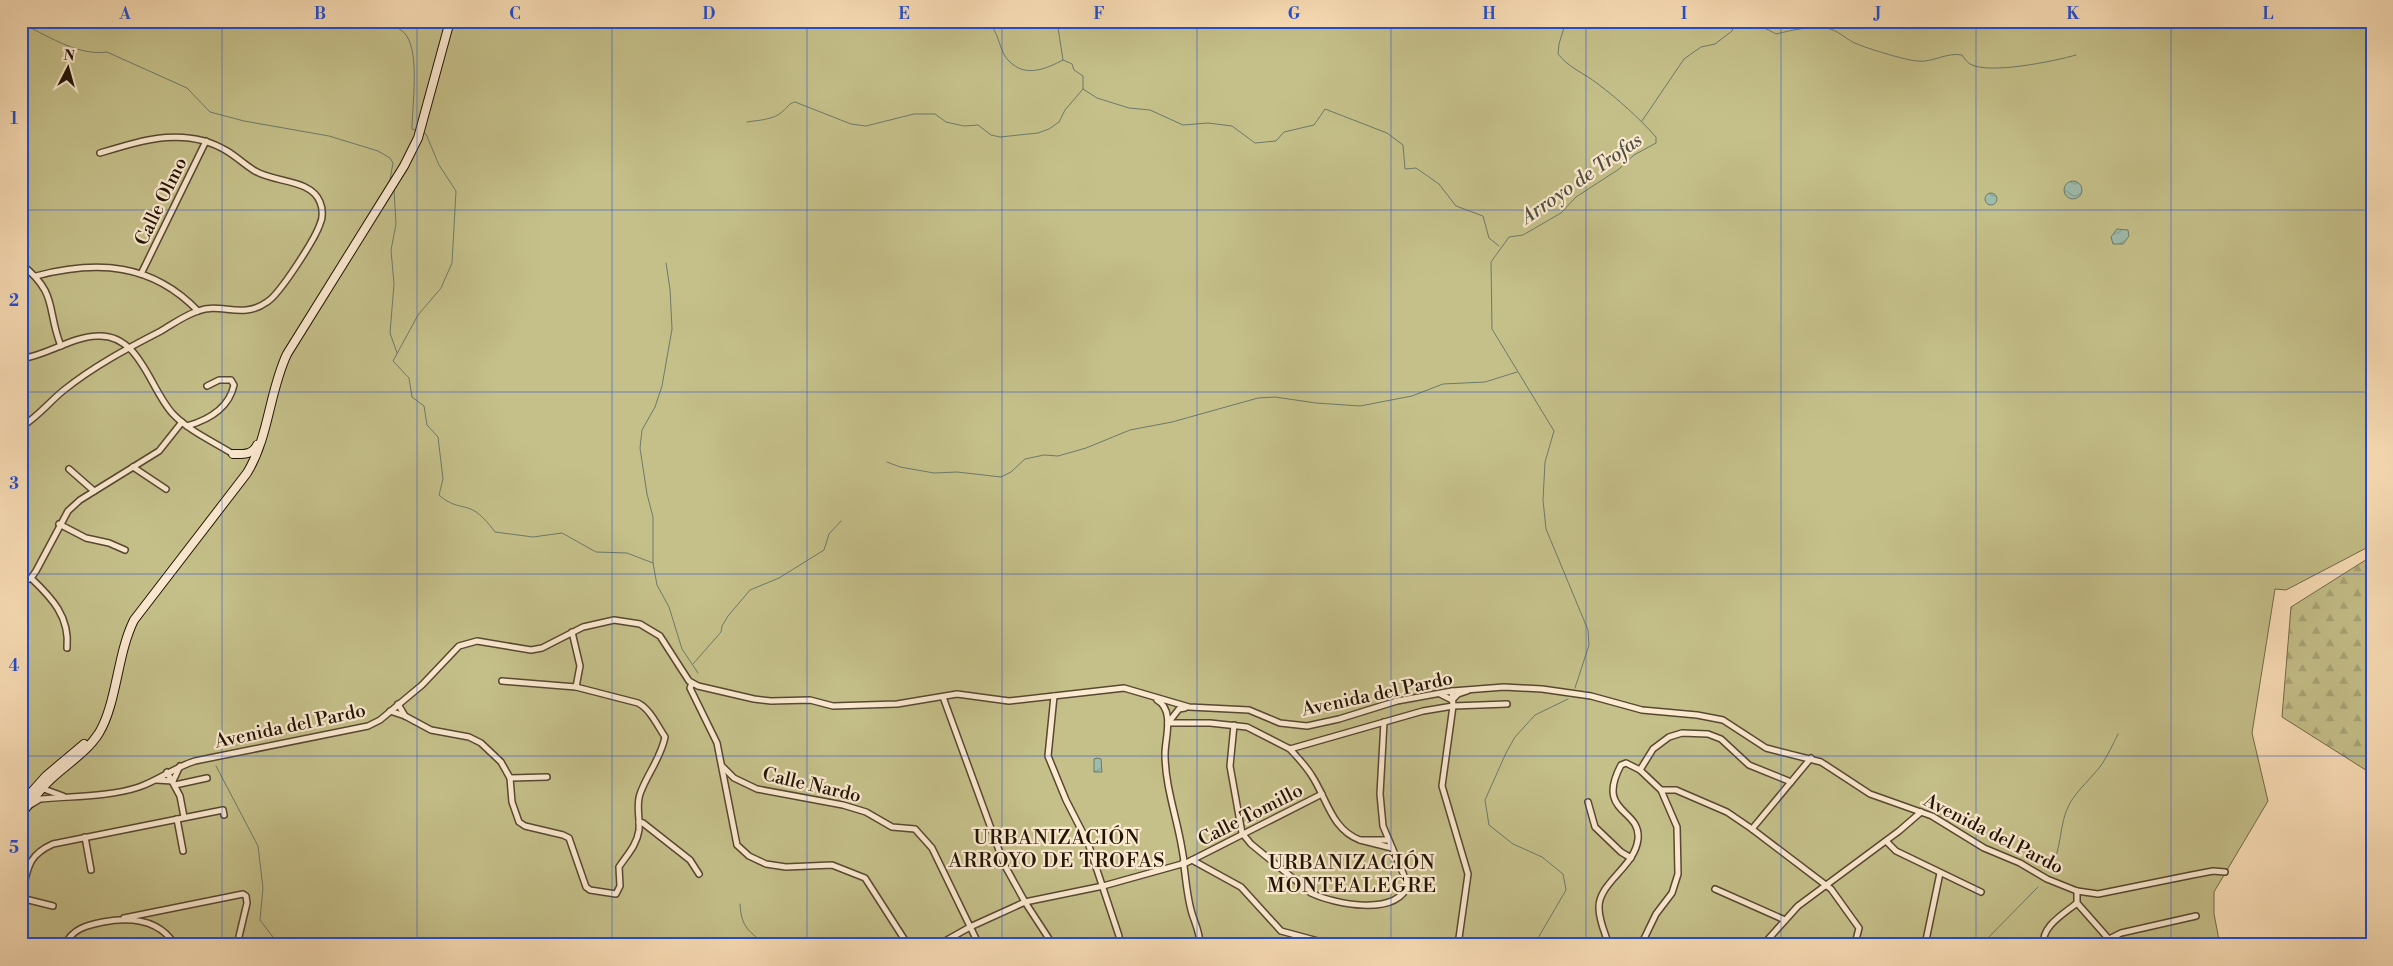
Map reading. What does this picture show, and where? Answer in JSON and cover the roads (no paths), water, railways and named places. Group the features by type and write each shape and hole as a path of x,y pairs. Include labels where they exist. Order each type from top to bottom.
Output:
{"main road":[{"path":"23,806 48,789 52,778 90,745 98,734 107,714 124,645 134,620 255,459 282,365 290,349 410,155 418,138 450,21"},
{"path":"246,456 256,449 267,420"},
{"path":"233,454 255,459"},
{"path":"246,456 248,462 246,473"},
{"path":"21,814 23,806 46,776 87,742 107,714"}],"street":[{"path":"21,426 39,414 62,391 86,374 128,348 198,310 245,312 267,303 280,289 319,228 322,215 320,200 307,188 264,176 228,151 206,141 188,136 169,136 135,142 100,153"},
{"name":"Calle Olmo","path":"140,274 206,141"},
{"path":"21,264 36,276 49,297 61,346"},
{"path":"36,276 71,267 106,266 140,274 173,289 198,310"},
{"path":"21,359 97,336 117,340 128,348 140,361 166,407 185,424 233,454"},
{"path":"21,583 31,578 43,560 59,524 68,511 94,491 159,451 185,424 217,412 226,401 234,385 231,380 224,378 207,386"},
{"path":"133,467 166,489"},
{"path":"69,469 94,491"},
{"path":"59,524 86,538 109,542 125,550"},
{"path":"31,578 63,615 67,626 68,648"},
{"name":"Avenida del Pardo","path":"40,800 125,791 154,780 180,766 210,757 348,732 368,726 422,685 459,646 468,642 487,642 531,650 542,648 572,632 604,620 631,622 648,628 660,636 686,678 692,684 770,701 810,700 841,706 897,704 969,694 1009,701 1115,688 1132,689 1170,710 1189,707 1250,710 1280,723 1307,726 1339,719 1397,701 1452,691 1504,687 1542,689 1591,696 1642,710 1709,716 1735,726 1766,748 1811,758 1829,766 1870,794 1940,819 1993,853 2013,860 2048,879 2077,891 2098,894 2192,875 2225,872"},
{"path":"572,632 580,666 576,687"},
{"path":"390,711 405,716 431,730 469,737 480,744 501,762 510,778 512,802 519,822 525,826 569,838 582,881 590,890 612,895 617,893 620,886 619,868 631,851 638,831 640,794 663,750 665,736 643,705 576,687 502,681"},
{"path":"692,684 690,688 716,743 737,844 749,856 766,864 786,867 832,865 865,878 908,945"},
{"path":"1132,689 1160,701 1170,710 1189,707"},
{"path":"1453,703 1458,694 1472,689"},
{"path":"1452,691 1453,703 1442,786 1468,874 1458,945"},
{"path":"1438,693 1446,695 1453,703"},
{"path":"1054,696 1048,756 1066,800 1088,843 1118,936"},
{"path":"943,697 1004,864 1053,945"},
{"path":"1290,749 1453,703 1507,704"},
{"path":"398,704 405,716"},
{"path":"1170,710 1165,754 1167,773 1184,864 1186,891 1198,930 1200,945"},
{"path":"1234,725 1230,766 1242,833 1251,844 1311,894 1321,898 1367,905 1386,904 1398,898 1408,888 1407,878 1383,826 1380,794 1384,722"},
{"path":"1168,723 1247,727 1290,749 1313,777 1340,828 1349,836 1392,848"},
{"path":"1640,770 1653,749 1669,736 1682,733 1708,734 1721,739 1749,765 1790,782"},
{"path":"1752,829 1811,758"},
{"path":"1609,945 1601,923 1600,897 1631,858 1637,844 1638,833 1633,823 1616,805 1612,794 1623,763 1640,770 1661,790 1678,827 1678,874 1672,893 1656,914 1641,945"},
{"path":"174,783 180,766"},
{"name":"Calle Nardo","path":"722,766 734,778 757,789 843,805 866,812 892,827 915,829 932,848 979,945"},
{"path":"167,772 180,796 184,817"},
{"path":"510,778 547,776"},
{"name":"Avenida del Pardo","path":"154,780 174,783 207,778"},
{"path":"23,806 47,796 48,789 69,796"},
{"path":"1661,790 1676,790 1727,812 1831,888 1857,923 1858,935 1851,945"},
{"name":"Calle Tomillo","path":"938,945 970,927 1026,902 1103,886 1184,864 1322,794"},
{"path":"1588,802 1595,827 1621,852 1631,858"},
{"path":"53,906 21,897 30,864 38,851 53,844 177,818 223,810 224,815"},
{"path":"1763,945 1798,906 1886,841 1921,812"},
{"path":"177,818 183,852"},
{"path":"639,822 643,823 690,860 699,874"},
{"path":"85,837 91,870"},
{"path":"1360,840 1388,840"},
{"path":"1886,841 1896,851 1981,892"},
{"path":"1192,860 1241,887 1281,931 1333,945"},
{"path":"1925,945 1940,873"},
{"path":"1715,889 1786,920"},
{"path":"2077,891 2077,903 2114,945"},
{"path":"65,945 74,932 83,927 243,894 246,896 248,903 237,945"},
{"path":"2044,945 2044,936 2047,930 2058,918 2077,903"},
{"path":"151,924 154,912"},
{"path":"2109,939 2121,933 2196,916"},
{"path":"124,918 151,924 164,932 175,945"}],"water":[{"path":"2073,181 2081,186 2082,190 2077,198 2073,199 2065,194 2064,190 2069,182"},
{"path":"1989,193 1993,193 1997,199 1993,205 1989,205 1985,201 1985,197"},
{"path":"2117,229 2128,230 2129,236 2123,244 2113,244 2111,237"},
{"path":"1094,759 1101,759 1102,772 1094,772"}],"waterway":[{"path":"386,21 406,35 413,54 412,129 415,130"},
{"path":"938,21 956,21"},
{"path":"986,21 994,29 1005,56 1015,66 1029,71 1043,69 1063,60 1072,64 1074,70 1083,76 1083,89 1097,98 1129,108 1150,110 1183,125 1208,123 1232,126 1255,143 1276,141 1284,132 1314,125 1325,109 1387,133 1403,145 1405,169 1416,168 1439,184 1456,206 1483,216 1489,238 1499,246"},
{"path":"1057,21 1063,60"},
{"name":"Arroyo de Trofas","path":"1566,21 1558,54 1567,63 1614,96 1656,137 1656,143 1634,155 1619,169 1576,197 1561,213 1523,235 1509,237 1491,262 1492,329 1554,431 1545,462 1543,500 1546,529 1588,630 1589,645 1575,688"},
{"path":"1642,121 1684,59 1701,47 1715,44 1732,31 1735,21"},
{"path":"1733,27 1739,24 1750,23 1761,26 1776,34 1807,28 1826,28 1857,44 1904,59 1923,61 1956,54 1962,55 1970,64 1979,67 2006,68 2076,55"},
{"path":"21,25 76,49 97,53 107,52 187,88 210,112 244,121 329,136 378,151 390,158 393,163 390,180"},
{"path":"747,122 774,117 795,102 851,124 866,126 914,114 935,114 946,122 964,126 978,125 991,135 1000,137 1038,133 1049,129 1059,122 1065,110 1083,89"},
{"path":"423,133 426,134 439,165 456,191 452,263 441,288 418,315 393,361 409,378 412,397 424,406 427,425 438,437 443,479 439,495 449,502 476,512 495,532 533,537 562,533 596,552 627,553 653,563"},
{"path":"394,190 396,224 391,250 394,284 390,333 397,353"},
{"path":"666,263 670,289 672,329 662,386 655,407 642,430 640,448 647,494 653,517 653,563 657,585 669,607 682,649 698,673"},
{"path":"887,462 900,467 934,473 957,472 1001,477 1011,472 1025,459 1044,455 1058,456 1086,448 1130,430 1172,422 1258,398 1275,397 1316,403 1360,406 1412,396 1443,384 1485,382 1517,372"},
{"path":"693,664 721,632 728,616 750,590 779,578 824,550 829,534 841,521"},
{"name":"Arroyo de Trofas","path":"1534,945 1566,890 1563,874 1542,857 1513,844 1489,825 1485,800 1515,737 1535,715 1568,699"},
{"path":"2050,869 2057,853 2066,811 2070,803 2102,764 2118,734"},
{"path":"216,766 258,846 263,888 260,920 279,945"},
{"path":"1981,945 2038,887"},
{"path":"740,904 744,924 767,945"}],"district":[{"name":"URBANIZACIÓN ARROYO DE TROFAS","path":"1057,848"},
{"name":"URBANIZACIÓN MONTEALEGRE","path":"1352,874"}]}
